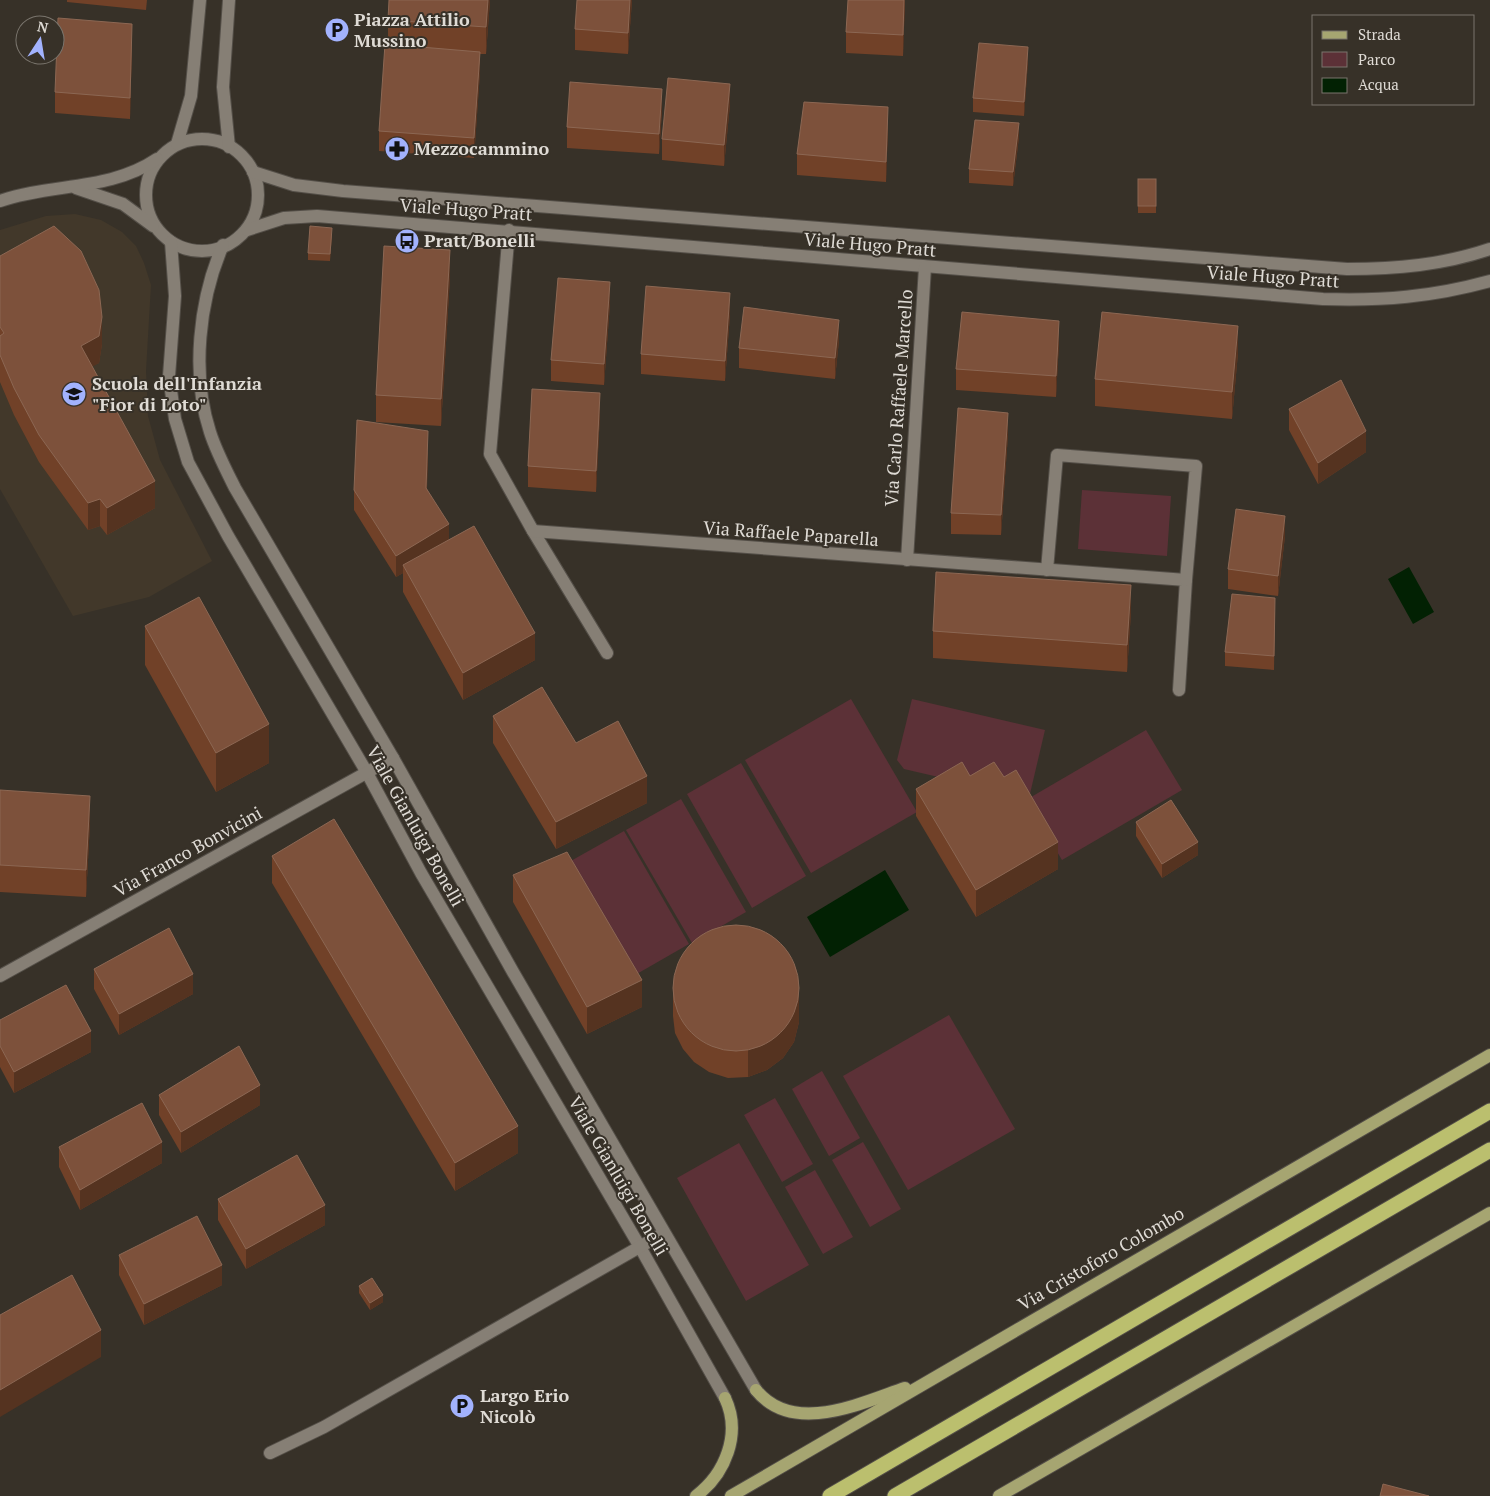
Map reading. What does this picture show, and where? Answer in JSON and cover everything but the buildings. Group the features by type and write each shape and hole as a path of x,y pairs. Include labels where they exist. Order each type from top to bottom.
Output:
{"highway":[{"path":"830,1496 1490,1111"},
{"path":"895,1496 1490,1150"}],"main road":[{"name":"Via Cristoforo Colombo","path":"731,1496 1490,1055"},
{"path":"999,1496 1490,1213"},
{"path":"756,1390 769,1402 784,1410 818,1414 836,1411 931,1379"},
{"path":"696,1496 715,1478 727,1456 732,1425 730,1409 725,1398"}],"street":[{"path":"177,144 191,96 200,0"},
{"path":"229,0 223,77 229,147"},
{"path":"0,201 34,190 68,186 95,183 121,177 143,168 177,144 203,140 229,147 241,157 254,172 259,197 255,214 247,230 224,245 208,249 195,249 171,242 136,211 123,204 68,186"},
{"path":"158,231 149,214 146,197 148,178 159,157"},
{"name":"Viale Hugo Pratt","path":"254,172 294,185 343,191 1347,269 1405,268 1444,262 1490,249"},
{"name":"Viale Hugo Pratt","path":"247,230 284,218 317,216 509,230 1264,295 1374,301 1413,298 1490,281"},
{"path":"509,230 490,454 533,531 607,653"},
{"name":"Viale Gianluigi Bonelli","path":"171,242 175,296 169,376 173,408 184,451 202,489 366,772 506,1021 640,1247 725,1398"},
{"name":"Viale Gianluigi Bonelli","path":"224,245 208,289 200,370 204,408 210,433 235,488 393,758 513,972 756,1390"},
{"name":"Via Carlo Raffaele Marcello","path":"907,560 926,267"},
{"path":"1047,570 1056,455 1196,466 1179,690"},
{"name":"Via Raffaele Paparella","path":"533,531 1186,580"},
{"name":"Via Franco Bonvicini","path":"0,976 393,758"},
{"path":"270,1453 324,1427 664,1233"}],"shaded area":[{"name":"Scuola dell'Infanzia \"Fior di Loto\"","path":"75,214 101,220 122,232 136,246 144,263 151,285 146,371 148,416 160,460 212,561 149,597 73,616 0,489 0,230 46,216"}],"green space":[{"path":"1082,490 1171,496 1167,556 1078,549"},
{"path":"851,699 917,812 811,873 745,760"},
{"path":"912,699 1045,730 1029,798 904,769 897,760"},
{"path":"1146,730 1182,790 1062,860 1026,800"},
{"path":"741,763 806,876 752,908 687,794"},
{"path":"681,799 746,912 692,943 626,830"},
{"path":"624,831 689,944 635,975 569,862"},
{"path":"949,1015 1015,1129 908,1190 843,1076"},
{"path":"822,1071 860,1138 829,1156 792,1089"},
{"path":"775,1098 813,1164 782,1182 744,1115"},
{"path":"863,1142 901,1209 870,1227 832,1160"},
{"path":"739,1143 809,1265 746,1301 677,1178"},
{"path":"815,1170 853,1237 823,1254 785,1187"}],"water":[{"path":"1409,567 1434,612 1413,624 1388,579"},
{"path":"885,870 909,910 830,957 807,917"}],"place":[{"name":"Piazza Attilio Mussino","path":"337,30"},
{"name":"Mezzocammino","path":"397,149"},
{"name":"Pratt/Bonelli","path":"407,241"},
{"name":"Scuola dell'Infanzia \"Fior di Loto\"","path":"74,394"},
{"name":"Largo Erio Nicolò","path":"462,1406"}]}
